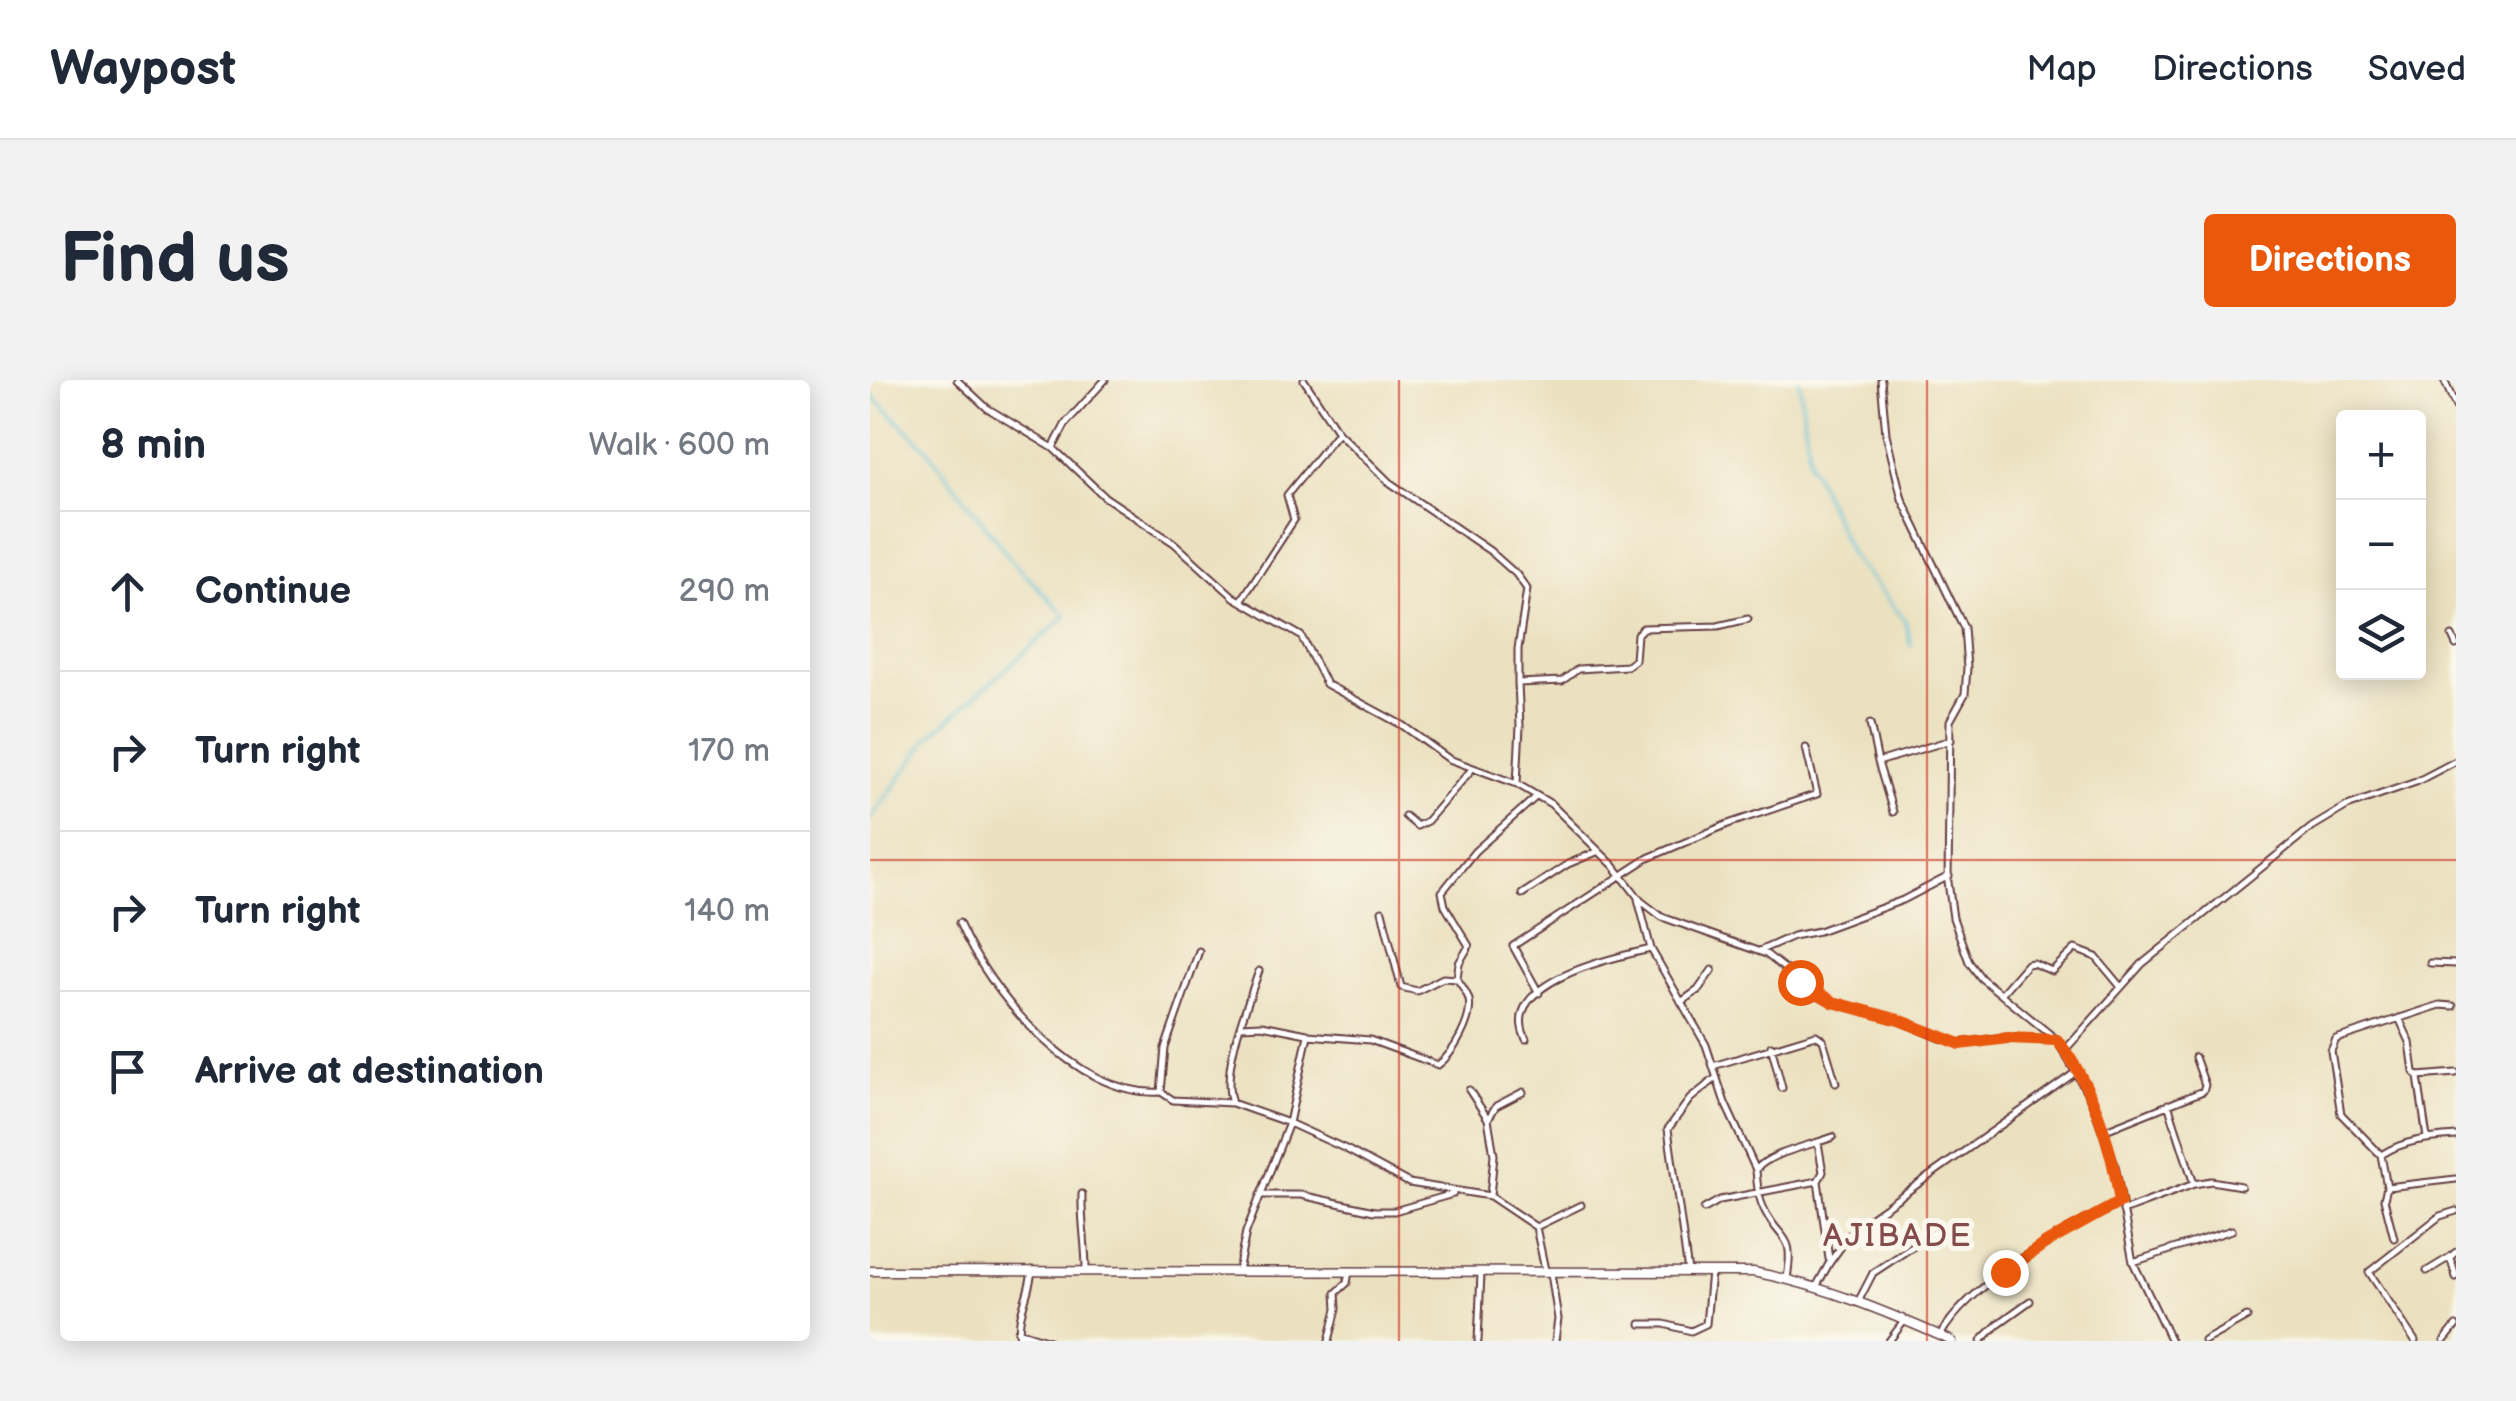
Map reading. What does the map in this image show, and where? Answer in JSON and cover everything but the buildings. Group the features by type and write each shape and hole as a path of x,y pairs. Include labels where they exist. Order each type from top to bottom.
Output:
{"main road":[{"path":"870,1271 1752,1272 1816,1287 1952,1341"}],"street":[{"path":"957,380 987,408 1053,448 1106,497 1160,532 1241,601 1302,636 1326,684 1402,725 1436,752 1516,784 1564,815 1637,896 1662,917 1760,952 1824,998 1899,1020 1960,1044 2008,1038 2057,1040"},
{"path":"1053,448 1066,423 1105,380"},
{"path":"1304,380 1338,432 1389,482 1490,551 1527,589 1518,649 1520,726 1516,784"},
{"path":"1881,380 1888,447 1902,499 1964,628 1965,694 1951,714 1950,740 1948,876 1953,918 1970,962 1982,978 2057,1040 2092,1101 2115,1166 2133,1262 2171,1341"},
{"path":"2444,380 2456,407"},
{"path":"1241,601 1294,520 1287,495 1338,432"},
{"path":"1518,682 1562,681 1578,669 1627,666 1635,660 1637,634 1643,628 1718,626 1748,619"},
{"path":"2452,636 2456,645"},
{"path":"1870,724 1893,812"},
{"path":"1878,762 1950,740"},
{"path":"1538,993 1513,946 1648,858 1728,824 1817,794 1806,748"},
{"path":"2065,1050 2120,986 2233,888 2312,827 2346,806 2416,782 2456,761"},
{"path":"1404,816 1418,826 1427,821 1472,768"},
{"path":"1457,979 1469,946 1445,906 1442,892 1475,851 1537,796"},
{"path":"1522,894 1568,864 1598,851"},
{"path":"1760,952 1793,936 1819,931 1903,900 1948,876"},
{"path":"1637,896 1651,949 1706,1045 1756,1170 1764,1210 1787,1239 1787,1278"},
{"path":"1241,1026 1262,1024 1308,1035 1370,1040 1438,1066 1453,1049 1469,1013 1466,990 1457,979 1443,978 1416,991 1400,987 1382,910"},
{"path":"960,923 972,953 1050,1048 1070,1062 1130,1090 1161,1092 1173,1100 1232,1103 1346,1148 1409,1183 1490,1196 1536,1227 1558,1319 1555,1341"},
{"path":"1526,1039 1519,1021 1521,1013 1538,993 1583,966 1651,949"},
{"path":"2001,994 2027,964 2052,971 2076,950 2096,957 2120,986"},
{"path":"1161,1092 1165,1048 1198,952"},
{"path":"2430,963 2456,964"},
{"path":"1681,1002 1698,990 1712,970"},
{"path":"1232,1103 1230,1080 1241,1026 1259,971"},
{"path":"2394,1238 2384,1199 2387,1187 2381,1156 2341,1114 2330,1050 2336,1039 2440,1006 2453,1006"},
{"path":"2398,1018 2410,1042 2427,1138"},
{"path":"1238,1271 1246,1232 1288,1123 1308,1035"},
{"path":"1714,1066 1771,1046 1820,1037 1836,1083"},
{"path":"1771,1046 1782,1088"},
{"path":"2103,1131 2204,1089 2195,1057"},
{"path":"1816,1287 1854,1230 2076,1072"},
{"path":"2418,1076 2456,1073"},
{"path":"1688,1272 1668,1129 1690,1099 1716,1078"},
{"path":"1469,1090 1488,1119 1494,1155 1490,1196"},
{"path":"1488,1119 1496,1106 1523,1092"},
{"path":"2168,1104 2194,1184"},
{"path":"2381,1156 2394,1146 2456,1136"},
{"path":"1756,1170 1776,1156 1833,1137"},
{"path":"1818,1143 1823,1172 1818,1181 1830,1262"},
{"path":"2387,1187 2456,1180"},
{"path":"1704,1209 1720,1200 1818,1181"},
{"path":"2123,1211 2194,1184 2212,1181 2241,1186"},
{"path":"1260,1195 1301,1195 1374,1211 1394,1211 1457,1193"},
{"path":"1082,1194 1086,1270"},
{"path":"1940,1336 1958,1310 2005,1272 2044,1244 2120,1202"},
{"path":"1536,1227 1581,1205"},
{"path":"2415,1341 2368,1272 2440,1216 2456,1211"},
{"path":"2133,1262 2232,1230"},
{"path":"1858,1302 1873,1274 1935,1232"},
{"path":"2428,1270 2453,1254 2456,1277"},
{"path":"1020,1341 1018,1316 1028,1301 1032,1270"},
{"path":"1478,1341 1480,1270"},
{"path":"1329,1341 1337,1309 1336,1293 1347,1283 1350,1272"},
{"path":"1641,1324 1664,1324 1691,1331 1706,1324 1711,1272"},
{"path":"1981,1341 2030,1301"},
{"path":"2204,1341 2248,1317"},
{"path":"1888,1341 1906,1320"},
{"path":"2444,1341 2456,1326"},
{"path":"1018,1331 1049,1341"}],"waterway":[{"path":"1799,380 1810,462 1851,556 1905,620 1911,646"},
{"path":"870,394 928,450 1013,562 1066,616 930,736 870,820"}],"district":[{"name":"AJIBADE","path":"1898,1235"}],"route":[{"path":"1800,982 1833,1002 1899,1020 1960,1044 1995,1038 2057,1040 2065,1050 2092,1101 2107,1142 2120,1202 2044,1244 2005,1272"}]}
